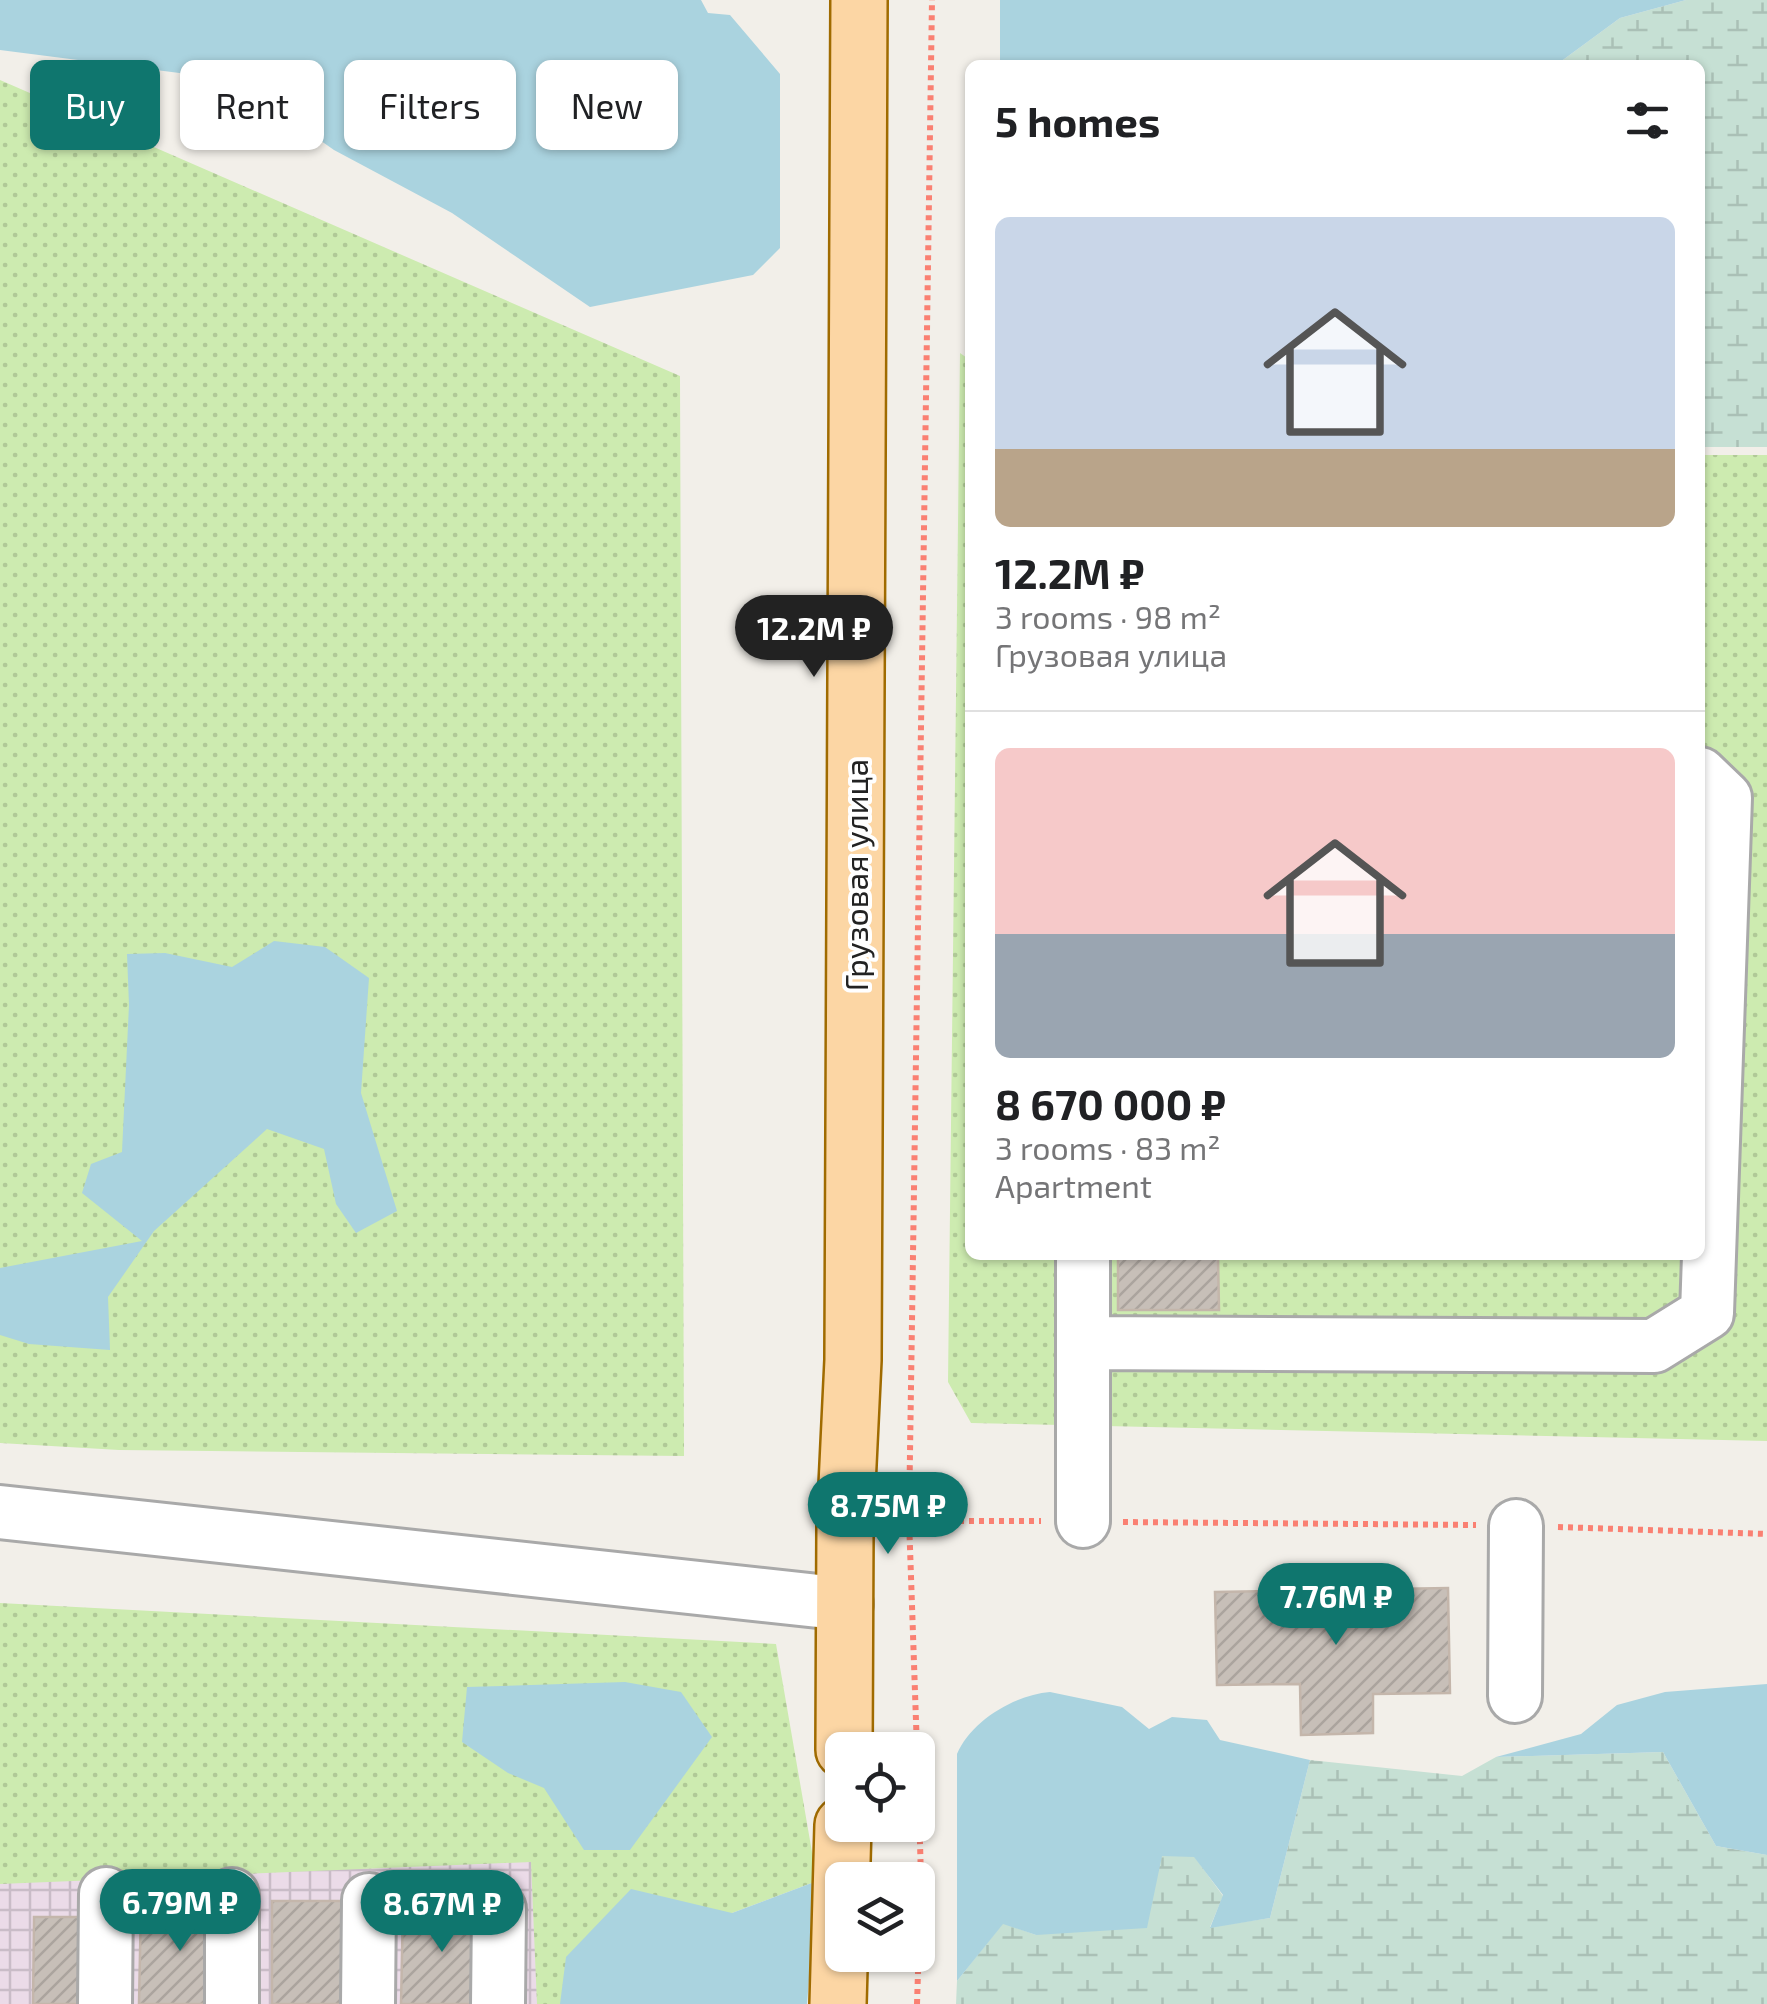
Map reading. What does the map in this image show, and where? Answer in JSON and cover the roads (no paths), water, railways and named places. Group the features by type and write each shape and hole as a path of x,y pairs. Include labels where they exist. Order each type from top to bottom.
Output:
{"main road":[{"name":"Грузовая улица","path":"844,1732 845,1527 853,1360 859,0"},
{"path":"838,2004 843,1842"}],"lane":[{"path":"1083,1343 1654,1346 1707,1313 1725,798 1705,779"},
{"path":"1082,1521 1083,1260"},
{"path":"0,1512 846,1604"},
{"path":"1515,1696 1516,1526"},
{"path":"106,1894 106,2004"},
{"path":"232,1895 232,2004"},
{"path":"368,2004 369,1900"},
{"path":"498,1909 498,2004"}],"water":[{"path":"0,0 701,0 708,13 730,15 780,74 780,248 753,275 590,307 452,213 324,143 324,60 180,60 180,73 160,71 160,60 78,60 0,50"},
{"path":"1000,0 1686,0 1620,18 1563,60 1000,60"},
{"path":"274,941 325,947 369,978 361,1093 397,1211 356,1233 336,1204 324,1149 267,1129 154,1231 108,1297 110,1350 29,1344 0,1335 0,1268 142,1241 82,1193 91,1164 122,1152 129,1005 127,954 165,953 232,967"},
{"path":"625,1682 681,1692 712,1737 630,1850 584,1850 544,1788 508,1773 462,1742 467,1687"},
{"path":"1767,1684 1767,1855 1716,1846 1663,1752 1496,1757 1581,1734 1617,1705 1665,1692"},
{"path":"1050,1692 1122,1707 1149,1729 1172,1717 1207,1720 1220,1740 1310,1760 1270,1918 1210,1928 1223,1895 1194,1857 1162,1856 1147,1928 1036,1935 1003,1924 957,1981 957,1754 972,1731 995,1712 1022,1698"},
{"path":"817,1881 807,2004 560,2004 566,1957 631,1889 732,1913"}]}
